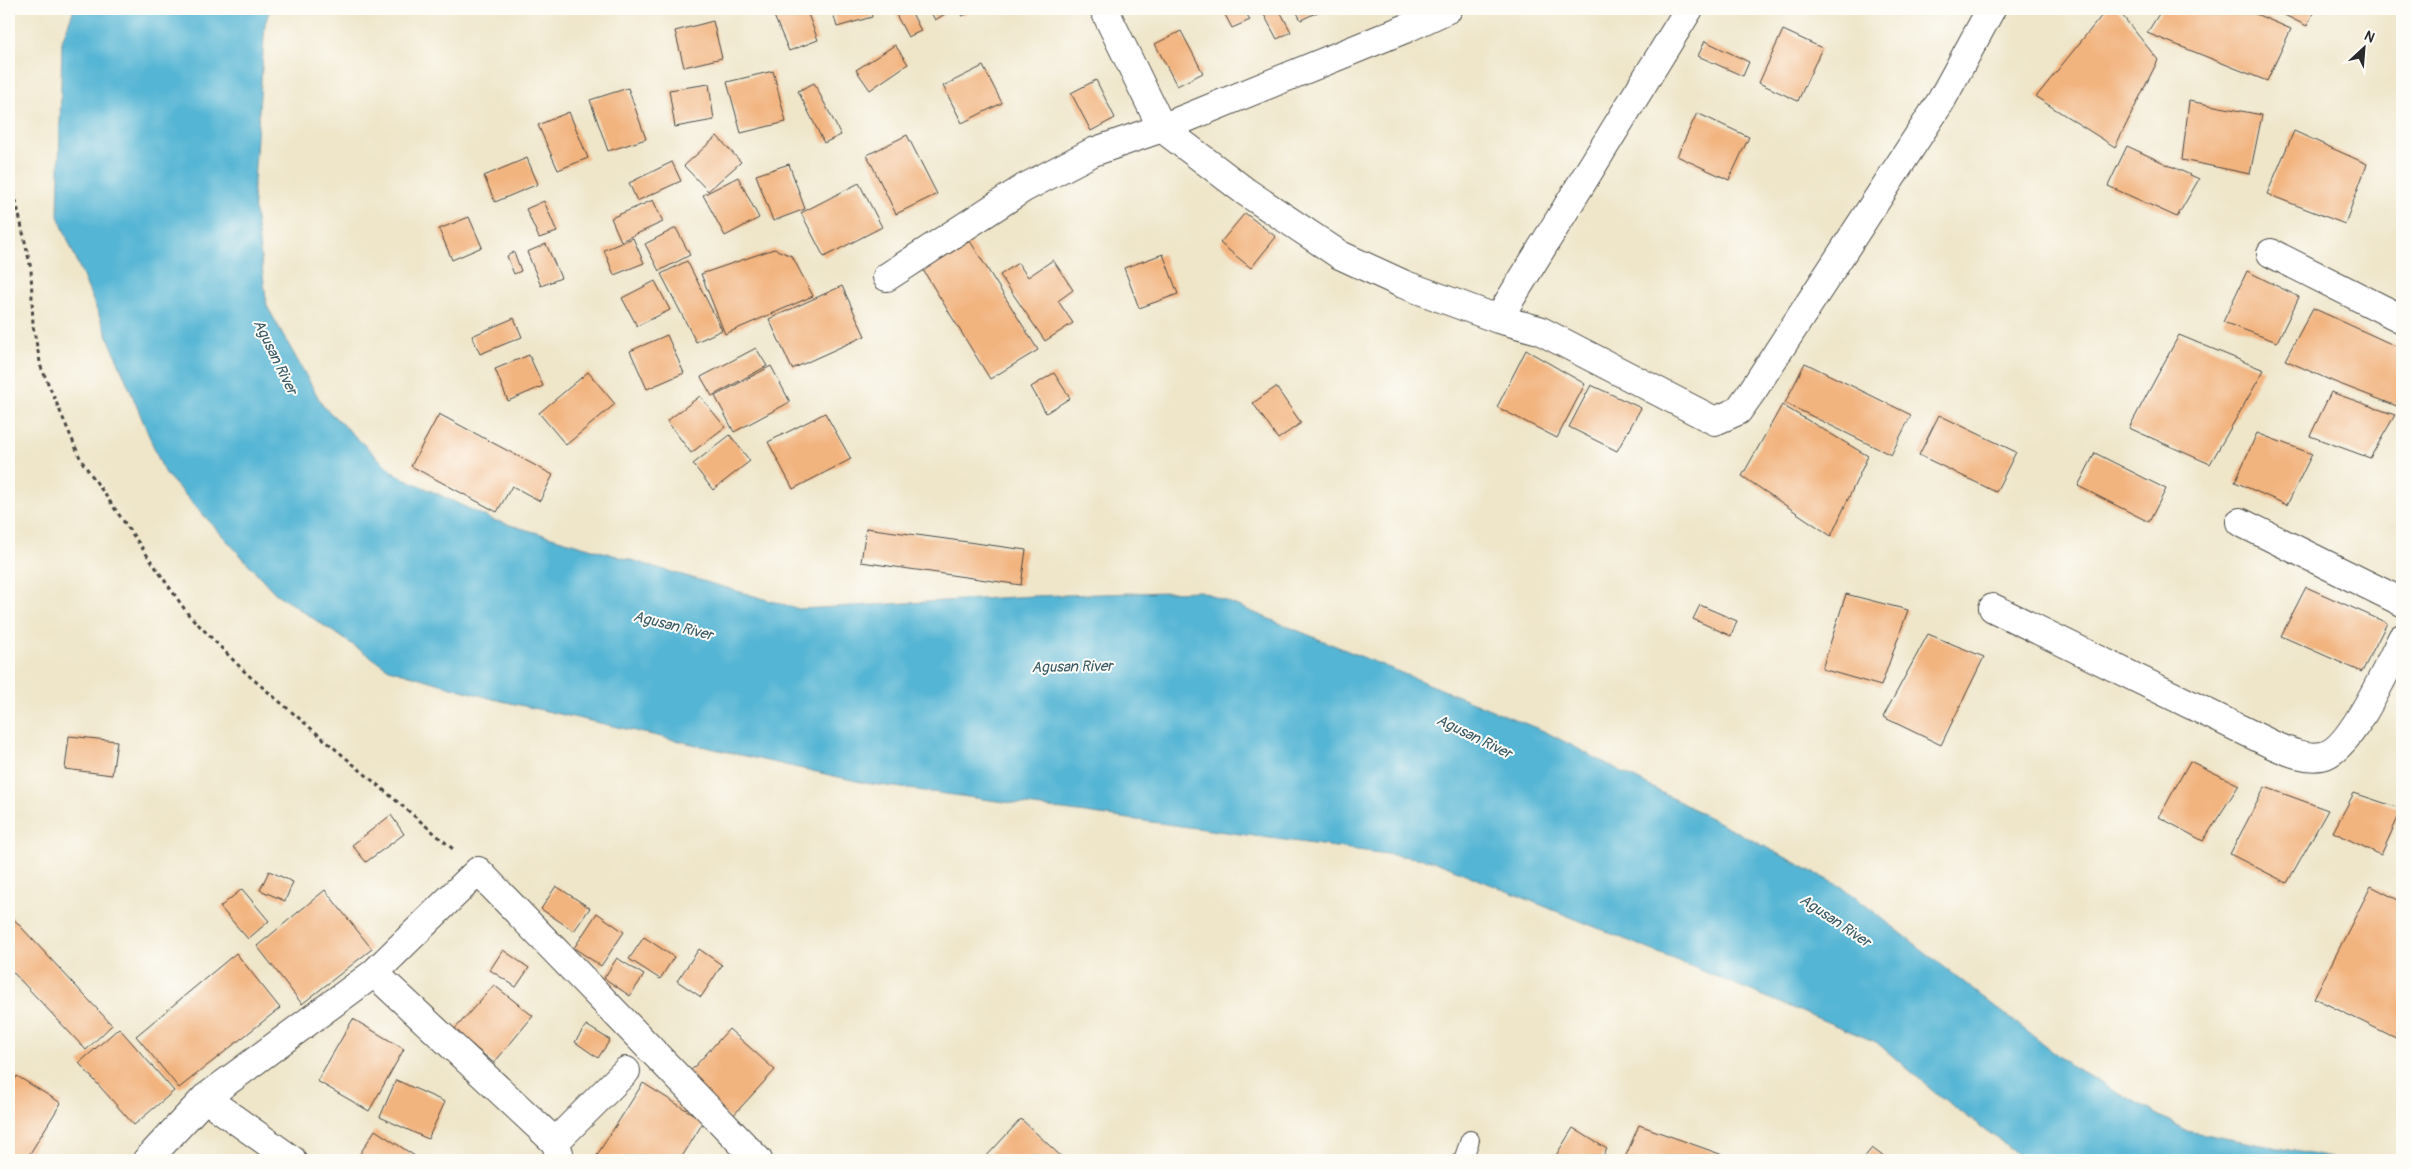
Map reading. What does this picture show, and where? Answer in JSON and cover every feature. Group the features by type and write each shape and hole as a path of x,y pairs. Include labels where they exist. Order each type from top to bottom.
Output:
{"street":[{"path":"1104,9 1162,128 1246,192 1340,255 1402,284 1498,319 1539,330 1715,421 1738,411 1941,100 1991,9"},
{"path":"887,277 1024,188 1093,152 1162,128 1408,28 1448,9"},
{"path":"1498,319 1690,9"},
{"path":"2271,253 2402,319"},
{"path":"2240,522 2402,602"},
{"path":"1993,608 2299,756 2324,756 2342,744 2360,720 2402,638"},
{"path":"147,1160 205,1098 374,973 478,872 758,1160"},
{"path":"374,973 556,1151 626,1071"},
{"path":"205,1098 292,1160"}],"lane":[{"path":"1463,1160 1470,1140"}],"path":[{"path":"9,169 31,269 33,326 41,367 81,460 188,614 247,674 478,872"}],"water":[{"name":"Agusan River","path":"74,9 270,9 265,24 253,195 267,306 323,406 395,474 493,520 799,609 1033,596 1201,591 1546,732 1842,887 2070,1065 2187,1131 2342,1160 2026,1160 1941,1097 1876,1042 1431,860 865,783 493,699 389,669 275,593 164,472 58,216 62,41"}],"building":[{"path":"771,9 806,9 818,40 789,51"},
{"path":"832,9 870,9 872,17 837,27"},
{"path":"893,9 910,9 921,31 908,37"},
{"path":"929,9 943,9 945,14 935,20"},
{"path":"959,9 979,9 962,16"},
{"path":"1222,9 1244,9 1250,20 1232,28"},
{"path":"1261,9 1279,9 1291,32 1277,39"},
{"path":"1295,9 1324,9 1301,20"},
{"path":"2107,9 2117,9 2158,60 2115,147 2036,97"},
{"path":"2162,9 2244,9 2291,29 2267,81 2147,33"},
{"path":"2272,9 2315,9 2307,26"},
{"path":"713,21 722,58 684,67 675,31"},
{"path":"1783,30 1822,48 1798,101 1759,83"},
{"path":"1181,31 1203,73 1177,86 1155,44"},
{"path":"1705,41 1749,62 1743,76 1698,56"},
{"path":"895,45 908,64 870,90 856,70"},
{"path":"983,66 1002,103 962,123 943,86"},
{"path":"773,71 786,122 741,133 727,82"},
{"path":"1096,80 1115,118 1091,131 1071,93"},
{"path":"814,83 841,135 824,143 798,91"},
{"path":"709,84 714,120 675,127 669,90"},
{"path":"628,88 646,139 608,151 590,100"},
{"path":"2189,101 2262,115 2250,174 2182,160"},
{"path":"569,112 588,158 558,170 538,125"},
{"path":"1697,113 1749,137 1729,180 1677,156"},
{"path":"2294,131 2367,164 2345,224 2267,194"},
{"path":"907,135 937,194 896,214 867,155"},
{"path":"717,136 741,162 708,191 684,166"},
{"path":"2127,146 2199,179 2177,217 2108,186"},
{"path":"527,158 538,184 495,202 484,176"},
{"path":"672,162 681,181 637,201 629,183"},
{"path":"789,164 805,209 773,221 756,175"},
{"path":"738,177 759,218 725,236 703,195"},
{"path":"859,183 882,227 824,257 801,213"},
{"path":"653,200 663,222 621,241 611,218"},
{"path":"544,201 557,232 539,238 526,209"},
{"path":"1245,213 1276,237 1251,268 1220,243"},
{"path":"469,217 482,247 452,260 439,229"},
{"path":"676,228 690,255 659,271 645,244"},
{"path":"633,238 644,263 614,275 604,250"},
{"path":"970,241 1038,350 990,379 923,270"},
{"path":"546,244 561,278 541,286 527,252"},
{"path":"774,249 792,256 813,296 725,334 701,274"},
{"path":"514,252 521,271 514,274 507,256"},
{"path":"1163,254 1178,294 1139,308 1124,268"},
{"path":"1053,260 1073,290 1058,301 1073,323 1045,341 1000,275 1018,263 1028,277"},
{"path":"687,261 722,330 696,342 661,274"},
{"path":"2247,271 2299,297 2277,342 2223,322"},
{"path":"655,281 670,310 637,326 622,298"},
{"path":"842,286 865,336 792,369 769,319"},
{"path":"2313,308 2402,349 2402,408 2332,381 2285,360"},
{"path":"514,318 522,337 480,354 472,336"},
{"path":"667,335 684,373 647,389 630,351"},
{"path":"2179,335 2264,370 2210,464 2129,428"},
{"path":"756,348 767,366 712,396 701,377"},
{"path":"1526,350 1585,384 1557,438 1497,407"},
{"path":"529,355 543,386 508,401 495,369"},
{"path":"1805,363 1911,415 1891,455 1785,403"},
{"path":"771,366 790,402 734,432 715,396"},
{"path":"588,372 615,404 566,445 539,413"},
{"path":"1054,373 1070,398 1046,413 1031,387"},
{"path":"1591,385 1641,408 1617,451 1569,427"},
{"path":"1276,387 1301,423 1278,439 1253,403"},
{"path":"2331,392 2395,415 2370,458 2310,436"},
{"path":"700,396 725,427 691,453 667,421"},
{"path":"1782,405 1868,456 1831,536 1742,476"},
{"path":"825,413 851,459 793,489 768,442"},
{"path":"439,414 553,475 540,501 512,486 497,512 411,466"},
{"path":"1939,415 2016,452 1996,492 1919,455"},
{"path":"2257,433 2312,454 2287,505 2235,482"},
{"path":"730,435 750,461 713,490 693,464"},
{"path":"2095,453 2166,489 2149,522 2078,486"},
{"path":"866,528 1026,550 1021,585 861,562"},
{"path":"2306,587 2387,623 2362,672 2281,636"},
{"path":"1846,594 1908,610 1881,686 1822,669"},
{"path":"1700,605 1737,621 1731,636 1693,619"},
{"path":"1928,634 1984,657 1941,745 1883,717"},
{"path":"69,736 117,741 112,775 65,769"},
{"path":"2190,761 2239,785 2203,841 2159,817"},
{"path":"2265,787 2328,810 2287,883 2230,854"},
{"path":"2354,793 2402,809 2381,855 2333,832"},
{"path":"391,815 404,834 366,862 352,845"},
{"path":"269,871 293,882 285,901 260,890"},
{"path":"556,886 590,908 574,931 541,909"},
{"path":"2371,886 2402,902 2402,1041 2314,998"},
{"path":"242,889 269,921 248,939 220,907"},
{"path":"325,890 372,949 302,1004 257,946"},
{"path":"597,913 624,932 601,966 574,948"},
{"path":"9,914 112,1025 86,1050 9,968"},
{"path":"644,937 674,957 660,979 629,959"},
{"path":"699,949 722,965 701,997 677,981"},
{"path":"503,950 529,968 516,987 490,970"},
{"path":"236,953 280,1008 179,1088 136,1036"},
{"path":"617,958 644,975 630,996 604,978"},
{"path":"494,985 533,1016 494,1063 454,1030"},
{"path":"353,1019 404,1049 369,1111 317,1081"},
{"path":"586,1025 610,1040 598,1058 575,1042"},
{"path":"119,1028 174,1091 134,1125 79,1063"},
{"path":"729,1029 775,1070 730,1119 685,1077"},
{"path":"17,1076 61,1103 26,1160 9,1160 9,1090"},
{"path":"396,1080 445,1102 428,1139 380,1117"},
{"path":"643,1083 704,1121 680,1160 604,1160 597,1155"},
{"path":"1021,1119 1065,1160 983,1160"},
{"path":"1639,1125 1731,1158 1729,1160 1624,1160"},
{"path":"1573,1128 1607,1149 1600,1160 1553,1160"},
{"path":"375,1130 421,1160 356,1160"},
{"path":"1872,1148 1888,1160 1862,1160"}]}
